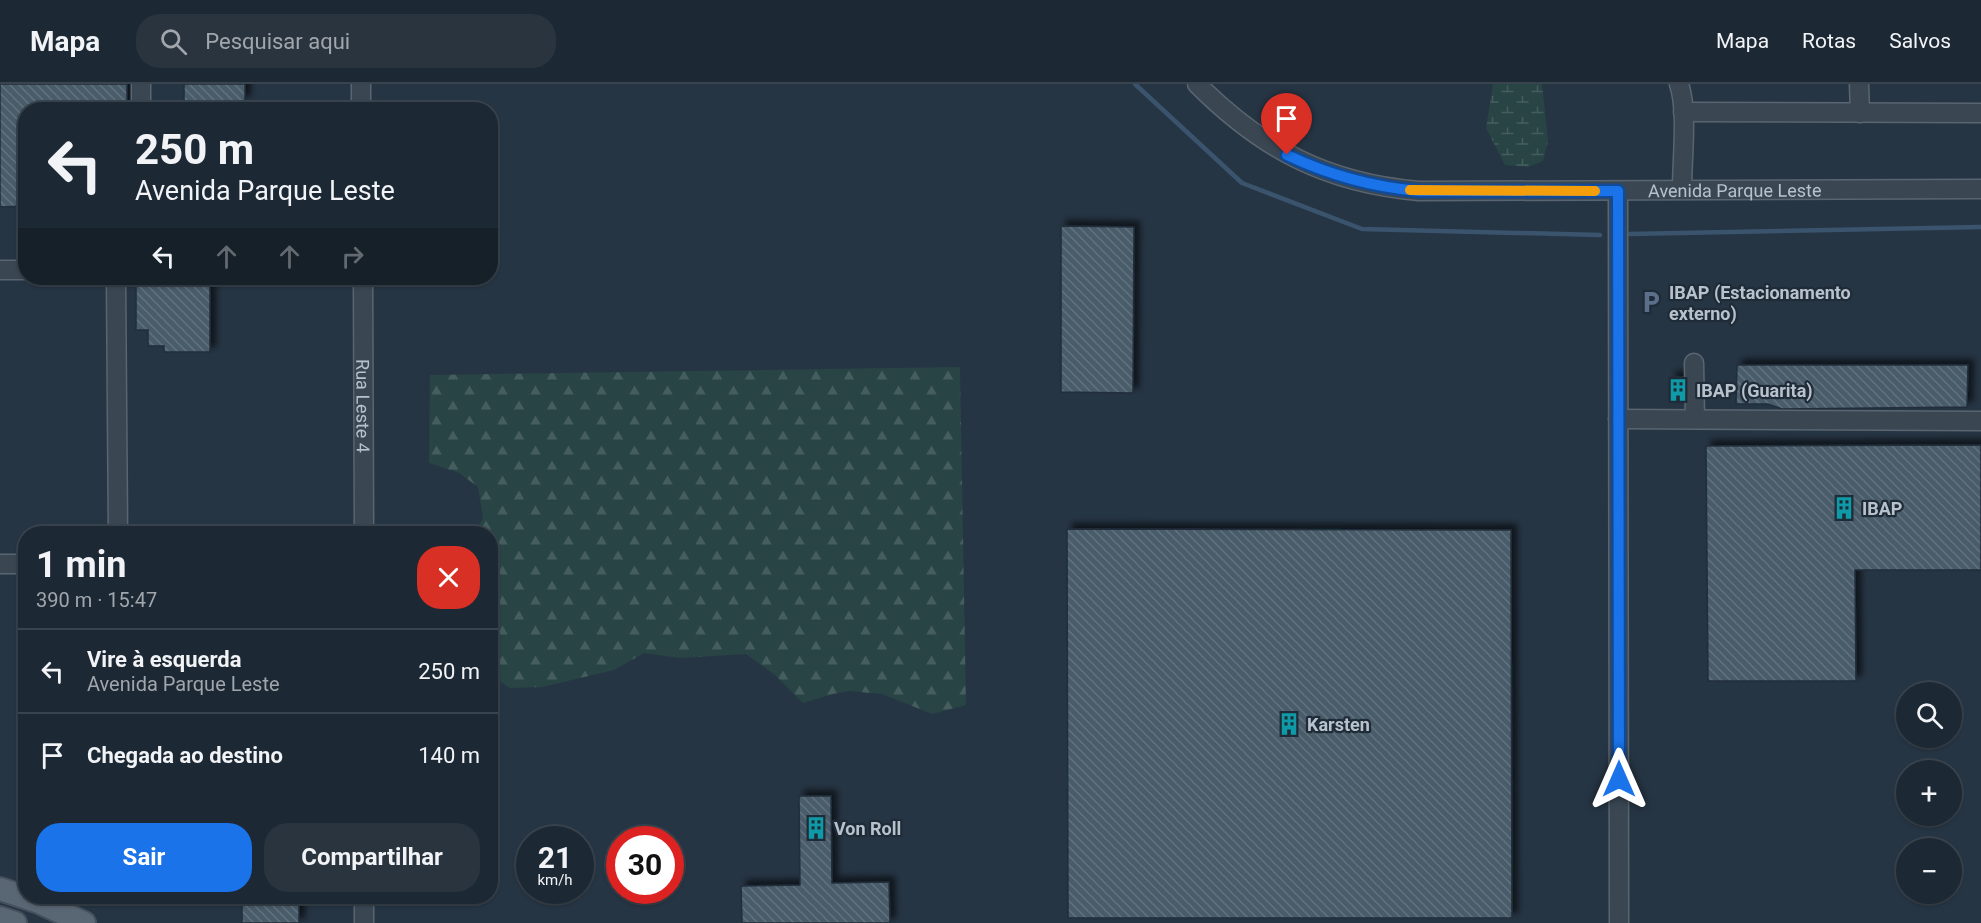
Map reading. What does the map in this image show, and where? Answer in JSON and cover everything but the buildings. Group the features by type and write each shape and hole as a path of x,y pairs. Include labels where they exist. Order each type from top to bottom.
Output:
{"main road":[{"path":"0,889 18,895"},
{"path":"41,904 84,923"},
{"path":"0,918 15,923"}],"street":[{"path":"141,84 141,102"},
{"path":"361,84 362,102"},
{"name":"Avenida Parque Leste","path":"1197,84 1224,111 1287,155 1314,168 1349,180 1396,189 1419,191 1981,189"},
{"path":"1679,84 1683,112 1682,189"},
{"path":"1860,84 1860,113"},
{"path":"1683,112 1981,113"},
{"path":"1618,191 1619,923"},
{"path":"0,270 18,270"},
{"path":"116,285 118,526"},
{"name":"Rua Leste 4","path":"363,285 364,526"},
{"path":"1694,363 1695,419"},
{"path":"1618,419 1981,421"},
{"path":"0,564 18,564"},
{"path":"364,904 364,923"}],"green space":[{"path":"1493,84 1542,84 1548,142 1543,161 1528,167 1505,165 1486,128"},
{"path":"960,367 966,705 932,714 882,694 849,691 803,703 775,675 746,654 680,658 644,653 614,670 542,687 510,688 498,680 498,526 478,526 483,518 478,487 459,473 429,463 430,375"}],"waterway":[{"path":"1135,84 1242,183 1362,229 1600,235"},
{"path":"1630,234 1981,227"}],"slow traffic":[{"path":"1410,190 1595,191"}],"place":[{"name":"IBAP (Estacionamento externo)","path":"1651,302"},
{"name":"IBAP (Guarita)","path":"1678,390"},
{"name":"IBAP","path":"1844,508"},
{"name":"Karsten","path":"1289,724"},
{"name":"Von Roll","path":"816,828"}],"route":[{"path":"1287,155 1314,168 1349,180 1396,189 1618,191 1619,779"}]}
